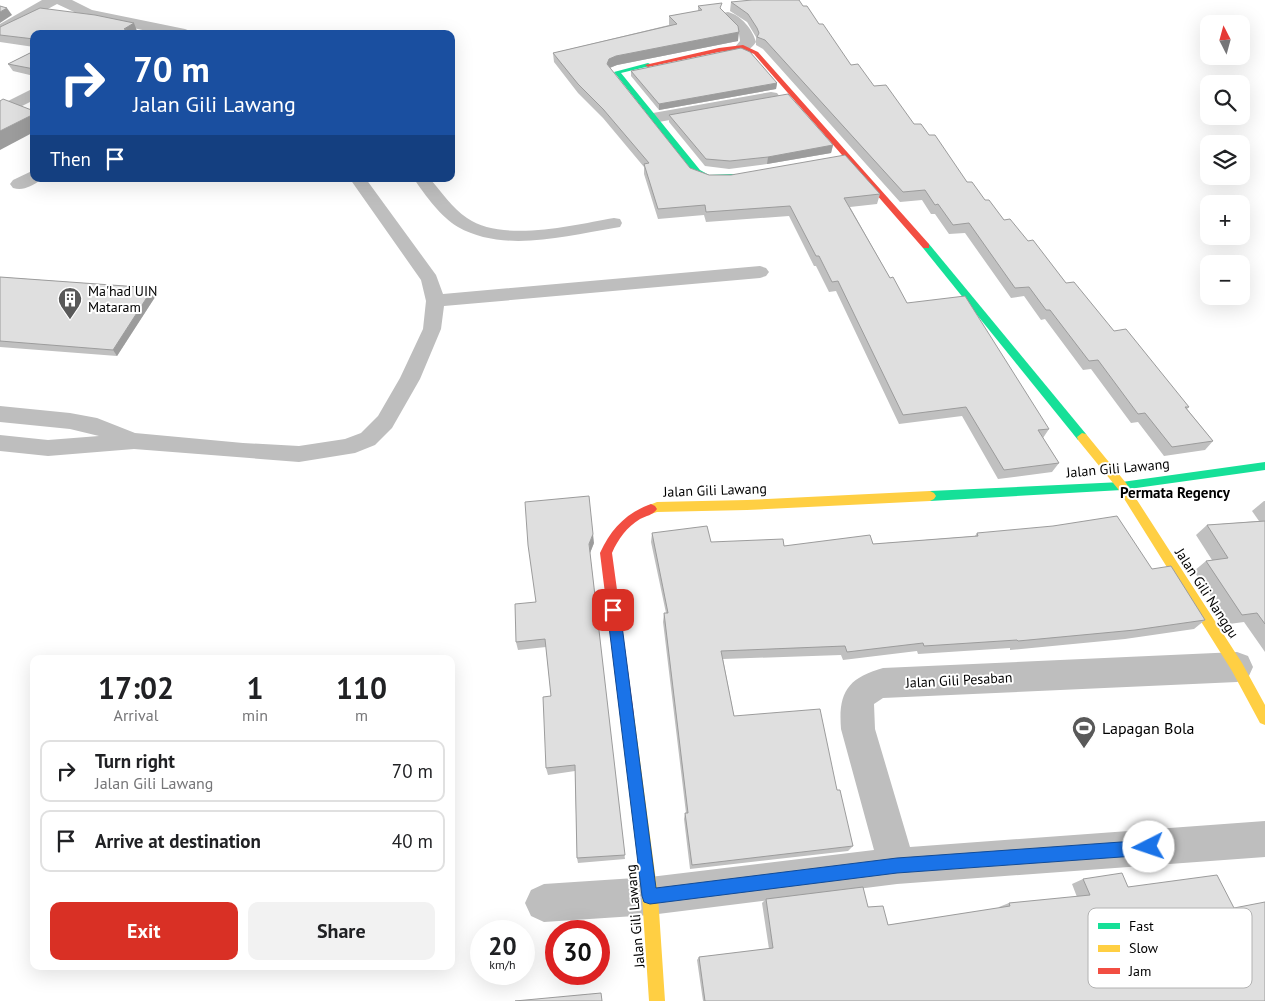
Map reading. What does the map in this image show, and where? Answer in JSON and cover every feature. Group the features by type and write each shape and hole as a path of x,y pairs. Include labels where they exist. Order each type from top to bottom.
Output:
{"street":[{"path":"0,30 53,0"},
{"path":"61,0 87,14 143,30"},
{"path":"728,16 746,33 748,42 743,48 719,50 619,70 618,75 697,172 703,175 720,177 740,175"},
{"name":"Jalan Gili Nanggu","path":"743,48 756,53 792,93 843,158 909,226 1122,486 1237,667 1265,718"},
{"path":"653,118 792,93"},
{"path":"0,112 30,95"},
{"name":"Jalan Gili Lawang","path":"657,1001 650,896 606,553 616,534 630,520 640,513 658,507 746,505 1122,486 1265,466"},
{"name":"Jalan Gili Pesaban","path":"897,866 858,730 856,713 860,697 871,686 883,683 1237,667"},
{"path":"544,903 650,896 897,866 1265,839"}],"lane":[{"path":"0,443 48,448 134,441 299,454 347,447 368,438 384,422 410,379 432,329 435,301 430,279 360,182"},
{"path":"424,182 451,214 473,229 490,234 520,236 614,224"},
{"path":"435,301 760,272"},
{"path":"0,414 70,421 97,426 134,441"}],"building":[{"path":"799,0 803,6 807,6 819,24 823,24 851,65 858,64 874,86 886,85 914,124 921,124 929,135 935,135 967,182 972,182 985,200 989,200 1004,220 1010,219 1028,241 1033,240 1066,283 1074,282 1114,331 1126,329 1189,407 1185,407 1213,441 1172,447 1145,413 1138,414 1098,360 1089,361 1050,310 1046,310 1029,287 1015,288 969,223 953,225 938,204 935,205 925,190 903,192 765,40 757,37 759,33 748,14 731,2"},
{"path":"722,3 720,8 738,26 739,32 616,56 609,59 607,64 690,168 709,175 731,175 845,155 880,194 844,198 890,278 893,277 907,303 965,296 1049,429 1038,430 1059,463 1004,470 966,407 903,415 838,281 832,282 790,206 706,212 705,205 658,209 644,164 649,163 603,109 578,84 553,53 677,24 669,16 702,10 698,6"},
{"path":"0,6 7,8 0,12"},
{"path":"40,8 95,15 134,23 124,29 127,30 30,30 30,39 0,35 0,27"},
{"path":"741,48 750,52 777,83 659,104 631,71"},
{"path":"30,53 30,68 8,64"},
{"path":"788,94 833,145 768,157 730,161 706,159 669,115"},
{"path":"3,99 30,109 30,116 0,131 0,101"},
{"name":"Ma'had UIN Mataram","path":"0,277 153,288 113,350 0,341"},
{"path":"589,496 593,534 589,544 625,855 577,858 575,765 546,768 543,697 551,696 545,639 516,642 515,604 536,602 528,545 525,502"},
{"path":"1117,516 1152,569 1171,566 1205,620 1135,630 1018,641 924,646 923,643 847,652 845,646 721,651 734,716 820,709 837,790 840,790 853,846 692,865 685,813 688,813 664,613 668,613 652,533 707,526 711,542 783,539 784,546 870,535 873,544 978,536 977,533 1053,526"},
{"path":"1265,521 1265,624 1257,613 1242,615 1206,561 1228,558 1207,525"},
{"path":"1122,873 1128,887 1217,875 1234,908 1265,902 1265,1001 705,1001 699,957 773,948 766,899 863,887 868,907 883,906 888,925 1010,906 1009,903 1090,895 1083,879"},
{"path":"601,993 602,1001 515,1001"}],"traffic: fast":[{"path":"648,65 617,72 697,172 708,177 732,176"},
{"path":"926,246 1082,437"},
{"path":"930,496 1122,486 1265,466"}],"traffic: slow":[{"path":"1082,437 1122,486 1237,667 1265,718"},
{"path":"651,509 657,507 747,505 930,496"},
{"path":"627,715 650,896 657,1001"}],"traffic: jam":[{"path":"648,65 719,50 743,47 756,53 926,246"},
{"path":"627,715 606,553 613,538 630,520 651,509"}],"place":[{"name":"Ma'had UIN Mataram","path":"70,320"},
{"name":"Lapagan Bola","path":"1084,749"}],"district":[{"name":"Permata Regency","path":"1175,493"}],"route":[{"path":"613,610 650,896 897,866 1149,847"}]}
